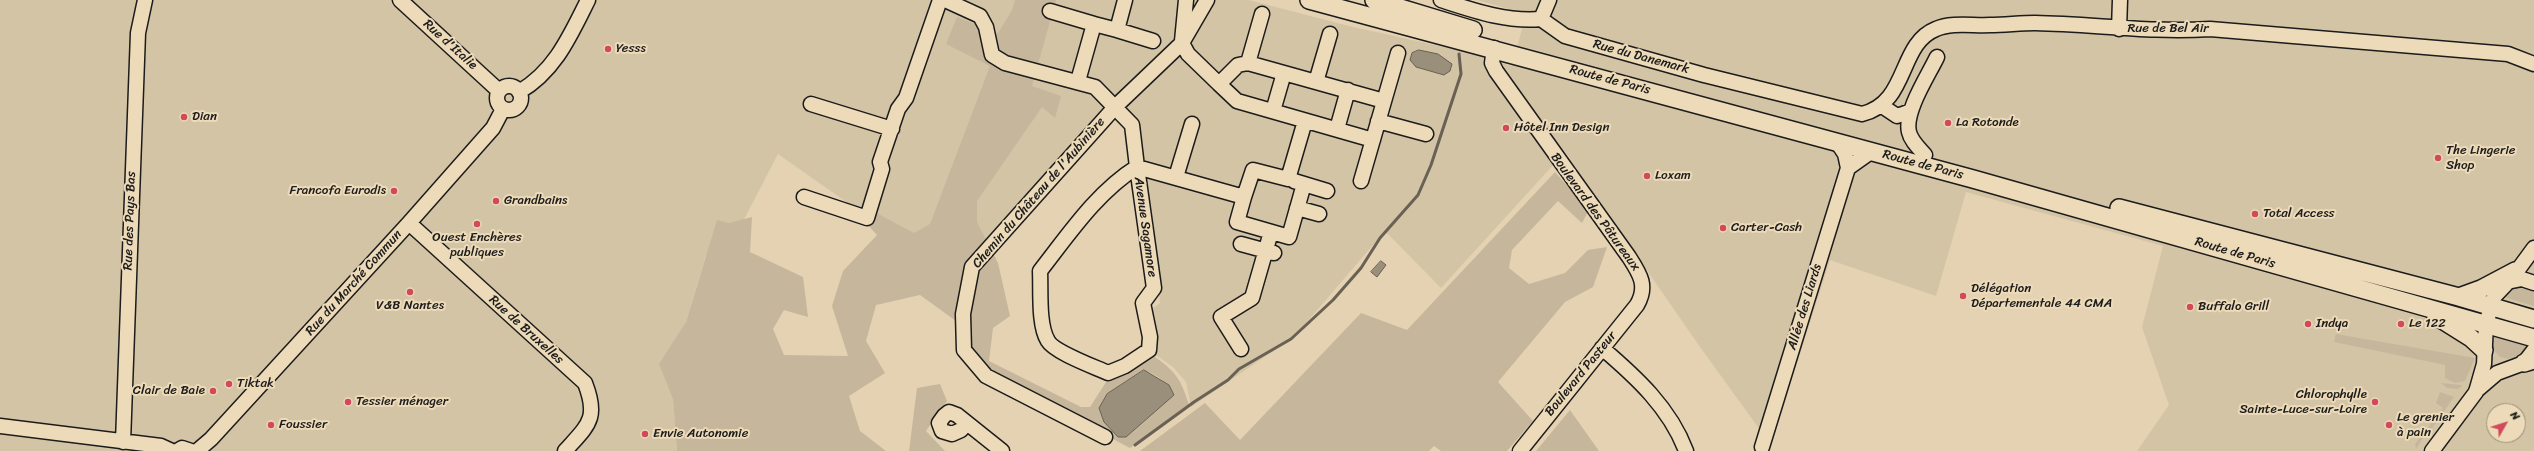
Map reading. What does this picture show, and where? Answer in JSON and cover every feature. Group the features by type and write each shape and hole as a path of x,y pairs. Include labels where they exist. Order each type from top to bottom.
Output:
{"main road":[{"name":"Route de Paris","path":"1309,0 1494,48 1872,151 2534,338"},
{"name":"Route de Paris","path":"1374,0 1532,48 1925,155 2459,297 2534,319"},
{"path":"2459,297 2511,277"},
{"path":"2423,306 2471,338 2484,350"}],"street":[{"name":"Rue des Pays Bas","path":"124,442 138,41 145,0"},
{"name":"Rue d'Italie","path":"400,0 499,91"},
{"path":"519,92 535,82 552,64 567,42 588,0"},
{"path":"804,198 867,218 882,169 880,162 898,109 906,98 940,0"},
{"name":"Avenue Sagamore","path":"945,0 980,16 986,27 992,55 1004,63 1078,81 1095,87 1116,106 1132,126 1138,167 1154,288 1143,303 1150,337 1148,350 1125,366 1108,373 1074,359 1048,343 1043,329 1040,270 1070,232 1118,179 1138,167"},
{"path":"1117,30 1125,0"},
{"path":"1186,0 1182,43 1188,54 1237,101 1373,140"},
{"name":"Chemin du Château de l'Aubinière","path":"1105,437 986,376 964,350 963,314 972,267 1116,106 1182,43 1206,0"},
{"path":"1441,0 1488,15 1524,20 1541,19 1549,0"},
{"path":"2119,29 2120,0"},
{"path":"1050,11 1153,41"},
{"path":"1248,62 1262,14"},
{"name":"Rue du Danemark","path":"1541,19 1565,36 1845,111 1862,114 1882,106"},
{"name":"Rue de Bel Air","path":"1882,106 1891,97 1918,42 1936,29 1945,26 2035,23 2172,31 2210,28 2400,44 2450,51 2508,54 2534,64"},
{"path":"1078,81 1094,24"},
{"path":"1316,82 1330,34"},
{"name":"Boulevard des Pâtureaux","path":"1494,48 1492,63 1496,71 1640,274 1643,282 1642,297"},
{"path":"1361,181 1398,53"},
{"path":"1925,155 1908,131 1910,111 1937,57"},
{"path":"1219,84 1238,65 1248,62 1384,101"},
{"path":"1273,111 1284,73"},
{"path":"509,86 519,92 521,100 518,107 511,111 503,109 497,103 499,91 509,86"},
{"path":"1337,129 1348,90"},
{"path":"811,104 892,129"},
{"path":"1882,106 1897,116 1910,111"},
{"name":"Rue du Marché Commun","path":"197,451 211,439 409,223 493,128 503,109"},
{"path":"1288,179 1305,121"},
{"path":"1378,121 1426,134"},
{"path":"1176,177 1192,124"},
{"path":"1836,142 1845,154 1848,168 1872,151"},
{"path":"1138,167 1244,197"},
{"name":"Allée des Liards","path":"1762,447 1848,168"},
{"path":"1304,184 1289,237 1237,222 1253,170 1288,179 1327,191"},
{"path":"1297,208 1319,214"},
{"name":"Rue de Bruxelles","path":"409,223 585,384 591,398 593,414 585,428 565,451"},
{"path":"1241,349 1221,317 1252,298 1269,252 1271,232"},
{"path":"1241,244 1269,252"},
{"path":"2476,392 2484,364 2486,324 2490,306 2494,297 2534,248"},
{"path":"2511,277 2534,283"},
{"name":"Boulevard Pasteur","path":"1520,451 1642,297"},
{"path":"1602,348 1640,382 1663,408 1685,449"},
{"path":"2484,350 2494,360 2527,360"},
{"path":"2432,451 2476,392 2497,373 2527,360"},
{"path":"968,423 1002,451"},
{"path":"0,426 161,446 172,451"},
{"path":"177,451 182,448 191,451"}],"shaded area":[{"path":"0,0 1249,0 1349,26 1462,51 1512,66 1526,14 1477,0 2534,0 2534,451 2137,451 2169,405 2142,327 2163,246 1966,192 1936,296 1830,260 1771,445 1700,347 1565,152 1441,288 1385,231 1294,337 1191,407 1186,382 1173,367 1156,355 1150,310 1160,303 1145,189 1125,116 1105,108 963,267 882,227 778,154 725,256 706,255 686,322 673,398 677,451 0,451"},
{"path":"1015,0 1056,0 1032,86 1061,96 1055,118 1042,107 977,201 977,222 998,263 1010,316 993,328 989,361 1081,407 1090,407 1108,379 1152,355 1166,365 1180,381 1189,405 1130,448 988,373 966,349 956,321 920,295 876,305 866,341 885,373 849,396 860,431 886,451 677,451 673,399 659,364 686,322 717,220 729,223 752,217 750,252 803,277 808,317 784,310 773,329 784,355 848,356 832,306 843,271 877,235 865,222 867,208 914,233 930,224 990,66 946,44 957,17 998,33 1012,10","holes":["1144,370 1165,383 1174,395 1118,437 1104,422 1099,408 1107,394"]},
{"path":"1419,50 1438,54 1452,64 1450,71 1444,75 1416,67 1410,60 1412,53"},
{"path":"1555,172 1589,210 1582,223 1558,201 1512,250 1509,268 1529,284 1565,273 1588,250 1607,247 1593,287 1565,302 1498,382 1533,421 1507,451 1441,451 1434,446 1429,451 1140,451 1205,403 1240,440 1361,313 1407,330"},
{"path":"1381,261 1386,265 1377,277 1371,272"},
{"path":"2515,284 2534,288 2534,306 2500,296"},
{"path":"2491,333 2528,343 2524,352 2517,357 2500,357 2490,345"},
{"path":"2336,334 2475,358 2465,381 2455,383 2445,378 2445,365 2334,342"},
{"path":"1144,370 1169,385 1174,395 1126,437 1118,437 1104,422 1099,408 1107,394"},
{"path":"2441,383 2462,386 2458,389 2447,388"},
{"path":"940,384 947,401 926,431 945,451 909,451 917,388"},
{"path":"2440,392 2454,397 2428,434 2426,433 2416,449 2415,444 2443,408 2436,403"},
{"path":"1570,410 1599,451 1536,451"}],"waterway":[{"path":"1135,445 1194,402 1228,380 1239,369 1291,339 1333,300 1361,268 1380,238 1418,195 1431,165 1461,74 1459,54"}],"place":[{"name":"Yesss","path":"608,49"},
{"name":"Dian","path":"184,117"},
{"name":"La Rotonde","path":"1948,123"},
{"name":"Hôtel Inn Design","path":"1506,128"},
{"name":"The Lingerie Shop","path":"2438,158"},
{"name":"Loxam","path":"1647,176"},
{"name":"Francofa Eurodis","path":"394,191"},
{"name":"Grandbains","path":"496,201"},
{"name":"Total Access","path":"2255,214"},
{"name":"Ouest Enchères publiques","path":"477,224"},
{"name":"Carter-Cash","path":"1723,228"},
{"name":"V&B Nantes","path":"410,292"},
{"name":"Délégation Départementale 44 CMA","path":"1963,296"},
{"name":"Buffalo Grill","path":"2190,307"},
{"name":"Indya","path":"2308,324"},
{"name":"Le 122","path":"2401,324"},
{"name":"Tiktak","path":"229,384"},
{"name":"Clair de Baie","path":"213,391"},
{"name":"Tessier ménager","path":"348,402"},
{"name":"Chlorophylle Sainte-Luce-sur-Loire","path":"2375,402"},
{"name":"Foussier","path":"271,425"},
{"name":"Le grenier à pain","path":"2389,425"},
{"name":"Envie Autonomie","path":"645,434"}]}
